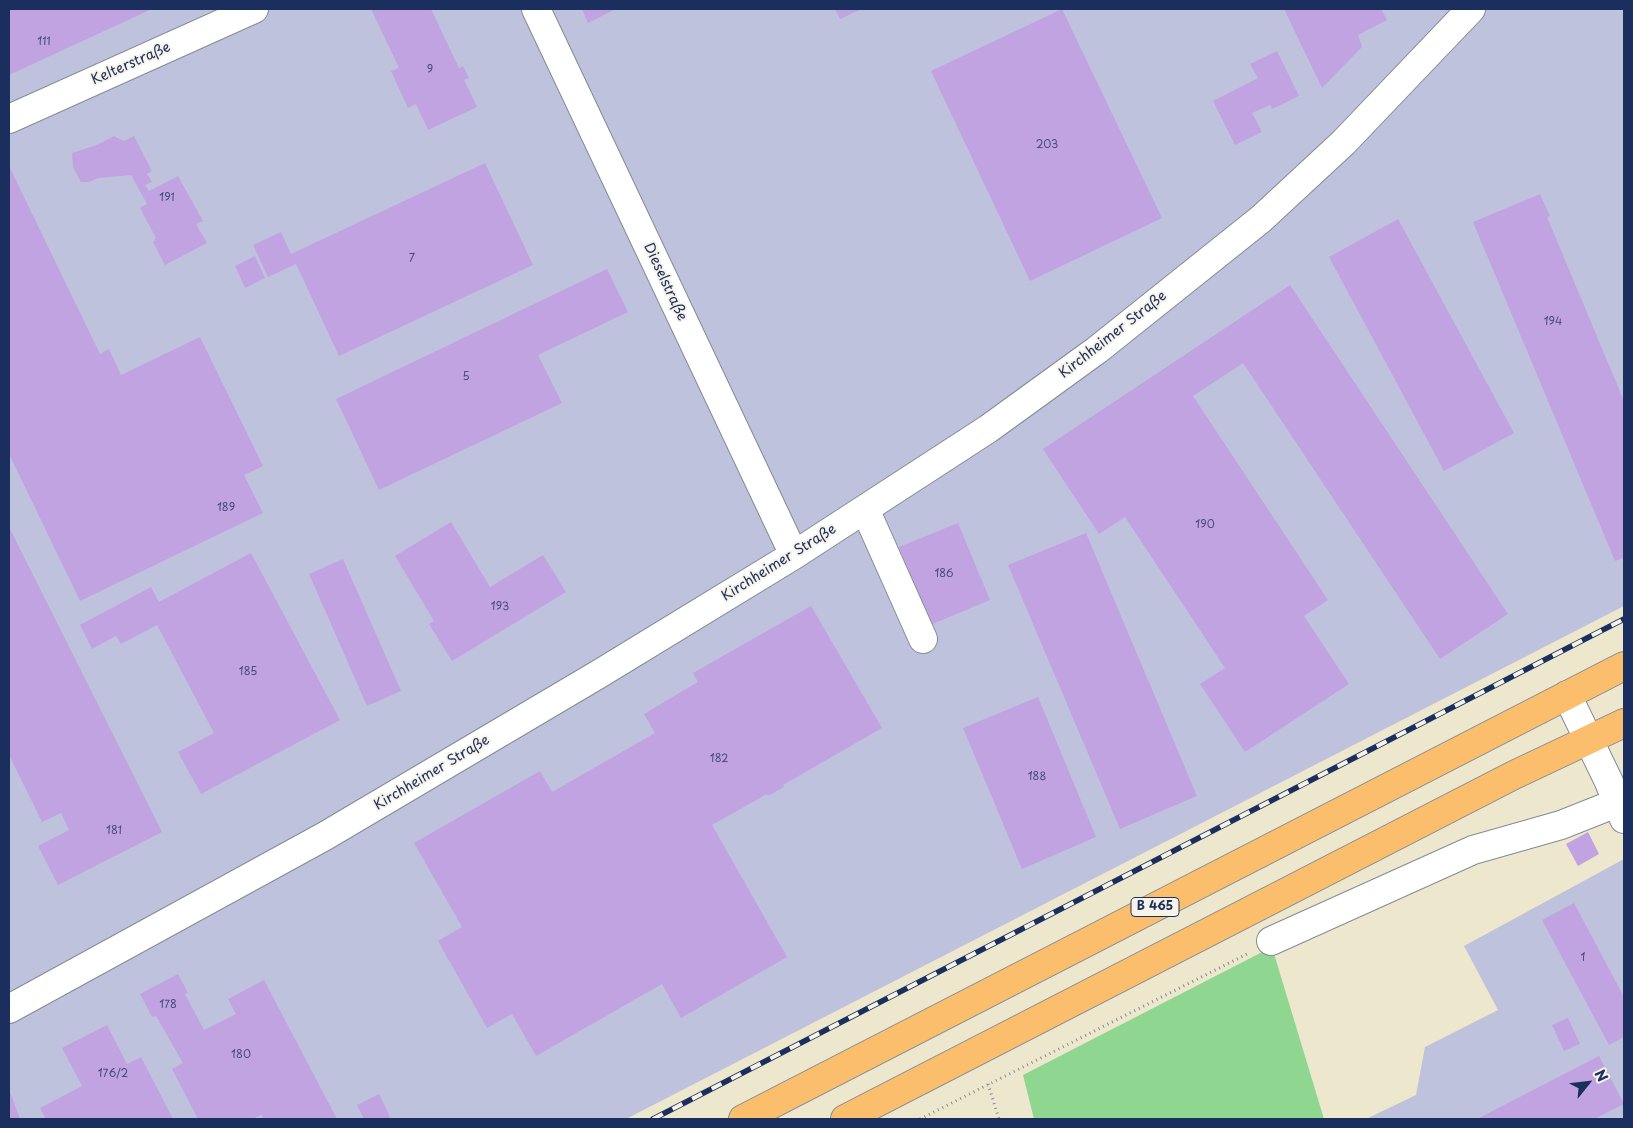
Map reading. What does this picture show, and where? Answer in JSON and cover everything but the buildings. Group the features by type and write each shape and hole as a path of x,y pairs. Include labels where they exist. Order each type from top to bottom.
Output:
{"main road":[{"name":"B 465","path":"743,1119 1624,666"},
{"path":"845,1119 1514,775 1590,741 1624,722"}],"street":[{"name":"Kelterstraße","path":"9,120 254,9"},
{"name":"Dieselstraße","path":"536,9 794,555"},
{"name":"Kirchheimer Straße","path":"9,1009 325,836 599,674 794,555 988,429 1097,350 1261,219 1343,143 1471,9"},
{"path":"865,509 923,638"},
{"path":"1272,941 1473,850 1622,808 1567,695"}],"path":[{"path":"920,1119 1272,941"},
{"path":"988,1084 998,1119"}],"shaded area":[{"path":"9,9 1624,9 1624,606 626,1119 9,1119"},
{"path":"1624,859 1624,1119 1366,1119 1416,1095 1425,1047 1498,1010 1464,946"}],"green space":[{"path":"1272,947 1324,1119 1034,1119 1023,1075"}],"railway":[{"path":"653,1119 1624,619"}]}
